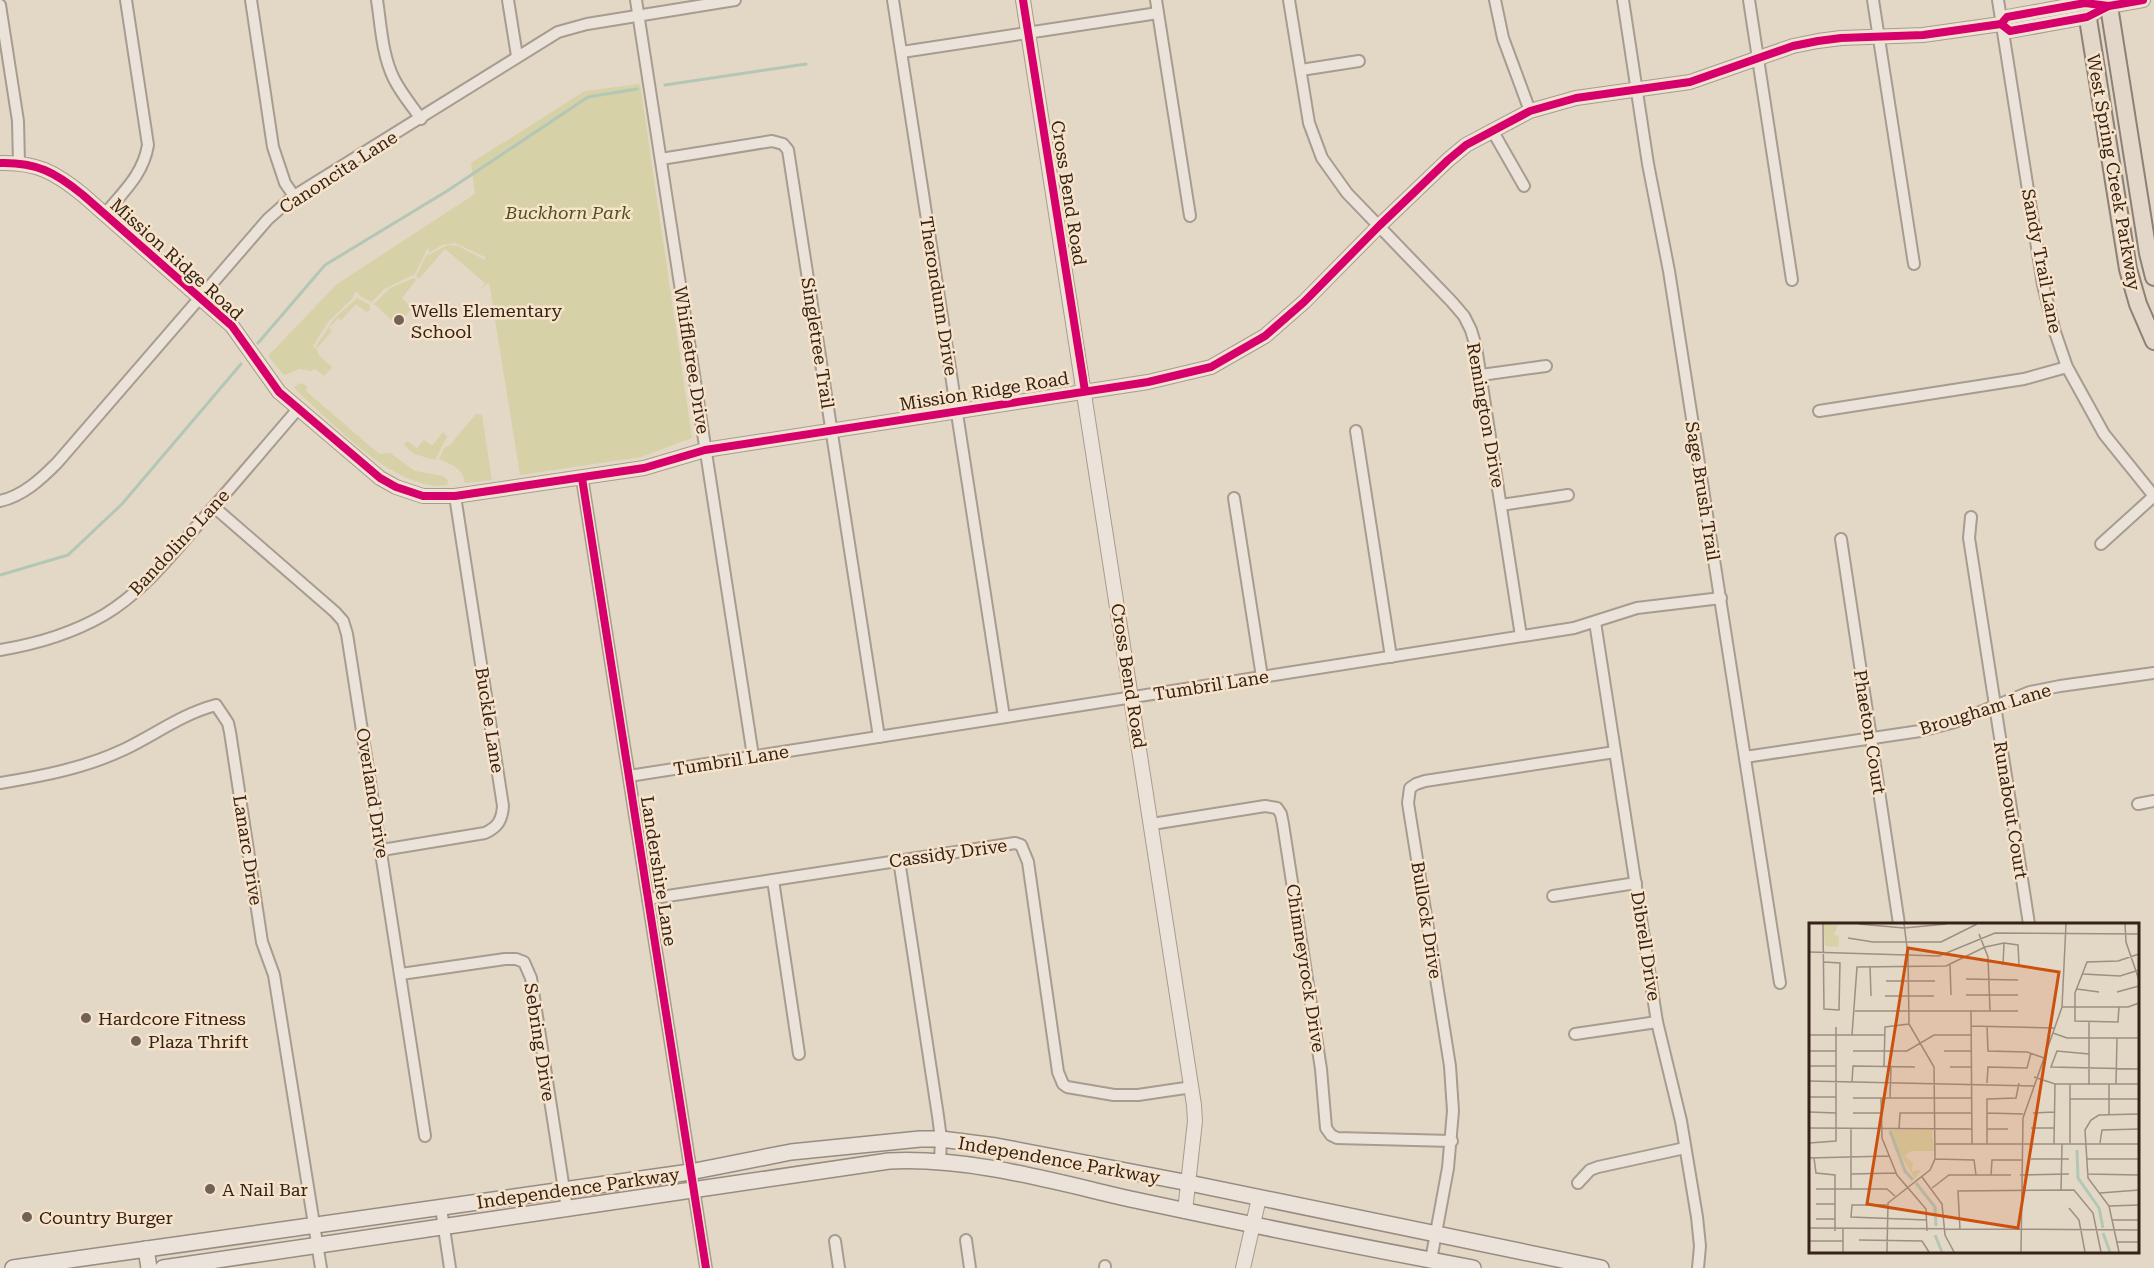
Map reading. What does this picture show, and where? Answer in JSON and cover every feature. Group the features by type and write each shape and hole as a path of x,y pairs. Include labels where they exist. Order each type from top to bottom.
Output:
{"main road":[{"name":"West Spring Creek Parkway","path":"2108,3 2148,253 2154,277"},
{"name":"West Spring Creek Parkway","path":"2086,6 2128,269 2138,304 2154,341"},
{"name":"Independence Parkway","path":"13,1268 690,1172 791,1152 920,1139 941,1139 996,1146 1601,1268"},
{"name":"Independence Parkway","path":"163,1268 889,1161 940,1161 982,1166 1185,1211 1473,1268"},
{"path":"146,1249 148,1268"}],"street":[{"path":"105,214 139,173 146,160 148,145 126,0"},
{"path":"251,0 273,147 285,183 294,196"},
{"path":"377,0 384,52 389,66 401,91 421,119"},
{"path":"508,0 517,56"},
{"name":"Whiffletree Drive","path":"636,0 753,756"},
{"name":"Canoncita Lane","path":"0,501 21,493 35,484 57,463 268,219 294,196 558,32 587,24 735,0"},
{"name":"Therondunn Drive","path":"893,0 1004,717"},
{"name":"Cross Bend Road","path":"1023,0 1191,1088 1195,1121 1185,1211"},
{"path":"1156,0 1190,216"},
{"name":"Remington Drive","path":"1289,0 1309,123 1322,158 1347,193 1380,225 1464,316 1472,330 1521,636"},
{"path":"1495,0 1503,38 1530,111"},
{"name":"Sage Brush Trail","path":"1623,0 1636,90 1669,271 1780,984"},
{"path":"1749,0 1792,280"},
{"path":"1873,0 1914,264"},
{"name":"Sandy Trail Lane","path":"1998,0 2043,285 2055,332 2067,367 2104,434 2154,496"},
{"name":"Mission Ridge Road","path":"0,164 35,165 60,177 105,214 232,326 279,392 366,467 396,487 423,496 455,496 644,468 705,450 1167,379 1211,367 1265,336 1286,319 1380,225 1466,145 1530,111 1576,98 1690,82 1793,46 1818,40 1923,35 2001,24 2010,31 2086,6 2143,0"},
{"path":"0,5 18,121 19,163"},
{"path":"902,52 1158,13"},
{"path":"1301,70 1359,61"},
{"path":"1492,130 1524,186"},
{"name":"Singletree Trail","path":"661,159 772,141 783,144 788,150 879,737"},
{"path":"1481,375 1546,366"},
{"path":"1819,411 2024,379 2067,367"},
{"name":"Bandolino Lane","path":"0,650 44,641 104,615 134,593 155,574 298,409"},
{"path":"1356,431 1391,657"},
{"name":"Landershire Lane","path":"582,478 706,1268"},
{"path":"1501,505 1568,495"},
{"name":"Buckle Lane","path":"382,850 485,833 499,824 502,817 503,806 455,496"},
{"path":"2101,544 2154,496"},
{"path":"1234,498 1262,677"},
{"name":"Overland Drive","path":"214,507 343,621 382,850 425,1136"},
{"name":"Runabout Court","path":"1971,517 1969,537 2029,923"},
{"name":"Phaeton Court","path":"1841,539 1899,923"},
{"name":"Tumbril Lane","path":"629,776 1574,628 1637,608 1720,598"},
{"name":"Dibrell Drive","path":"1595,622 1657,1022 1681,1121 1700,1246 1698,1268"},
{"name":"Brougham Lane","path":"1745,757 1934,728 2030,693 2060,686 2154,673"},
{"name":"Lanarc Drive","path":"0,783 68,770 99,760 155,734 187,714 216,705 228,723 230,732 262,942 274,975 314,1226"},
{"name":"Bullock Drive","path":"1431,1260 1452,1141 1453,1111 1449,1066 1408,803 1410,788 1425,781 1615,752"},
{"path":"2138,804 2154,801"},
{"name":"Chimneyrock Drive","path":"1152,824 1265,806 1277,808 1283,824 1312,1005 1326,1128 1331,1135 1337,1138 1452,1141"},
{"name":"Cassidy Drive","path":"648,900 1010,843 1021,845 1028,862 1059,1072 1063,1083 1072,1089 1128,1096 1191,1088"},
{"path":"899,860 941,1139 940,1161"},
{"path":"773,880 799,1054"},
{"path":"1552,896 1636,883"},
{"name":"Sebring Drive","path":"401,975 505,959 524,962 531,978 567,1209"},
{"path":"1575,1034 1657,1022"},
{"path":"1578,1183 1590,1170 1598,1167 1685,1148"},
{"path":"1242,1268 1258,1198"},
{"path":"441,1208 450,1268"},
{"path":"314,1226 321,1268"},
{"path":"966,1240 970,1268"},
{"path":"835,1241 839,1268"}],"green space":[{"name":"Buckhorn Park","path":"640,84 692,438 641,457 520,475 489,282 480,290 485,283 445,249 419,279 416,276 426,256 448,245 458,246 485,260 485,257 455,243 442,245 429,253 428,247 415,274 384,289 372,302 361,297 356,291 352,299 328,322 313,346 332,367 324,376 315,369 311,371 300,369 284,375 268,356 337,284 475,194 471,163 585,91"},
{"path":"414,278 416,280 402,298 412,308 400,323 396,324 374,304 390,288"},
{"path":"357,298 370,305 370,310 366,312 356,304 341,320 338,318 329,328 332,331 317,348 316,346 335,318"},
{"path":"301,383 307,386 306,391 379,454 390,453 415,471 443,476 448,481 447,485 428,485 387,468 348,438 299,393 294,387"},
{"path":"476,414 482,415 492,480 465,483 459,470 439,459 444,448 451,444"},
{"path":"443,432 447,437 435,460 414,454 404,445 407,441 417,448 424,440 432,446"}],"waterway":[{"path":"665,85 806,64"},
{"path":"258,343 325,265 447,191 588,97 637,89"},
{"path":"0,575 68,555 122,504 241,364"}],"cycle path":[{"path":"1023,0 1085,391"},
{"path":"0,163 24,164 44,170 63,180 83,195 232,326 279,392 380,478 396,487 423,496 455,496 644,468 705,450 1148,382 1211,367 1265,336 1304,302 1380,225 1466,145 1530,111 1576,98 1690,82 1793,46 1818,41 1923,35 2001,24 2007,17 2085,3 2109,6 2143,0"},
{"path":"2001,24 2010,31 2087,17 2109,6"},
{"path":"582,478 706,1268"}],"place":[{"name":"Wells Elementary School","path":"399,320"},
{"name":"Hardcore Fitness","path":"86,1018"},
{"name":"Plaza Thrift","path":"136,1041"},
{"name":"A Nail Bar","path":"210,1189"},
{"name":"Country Burger","path":"27,1217"}]}
